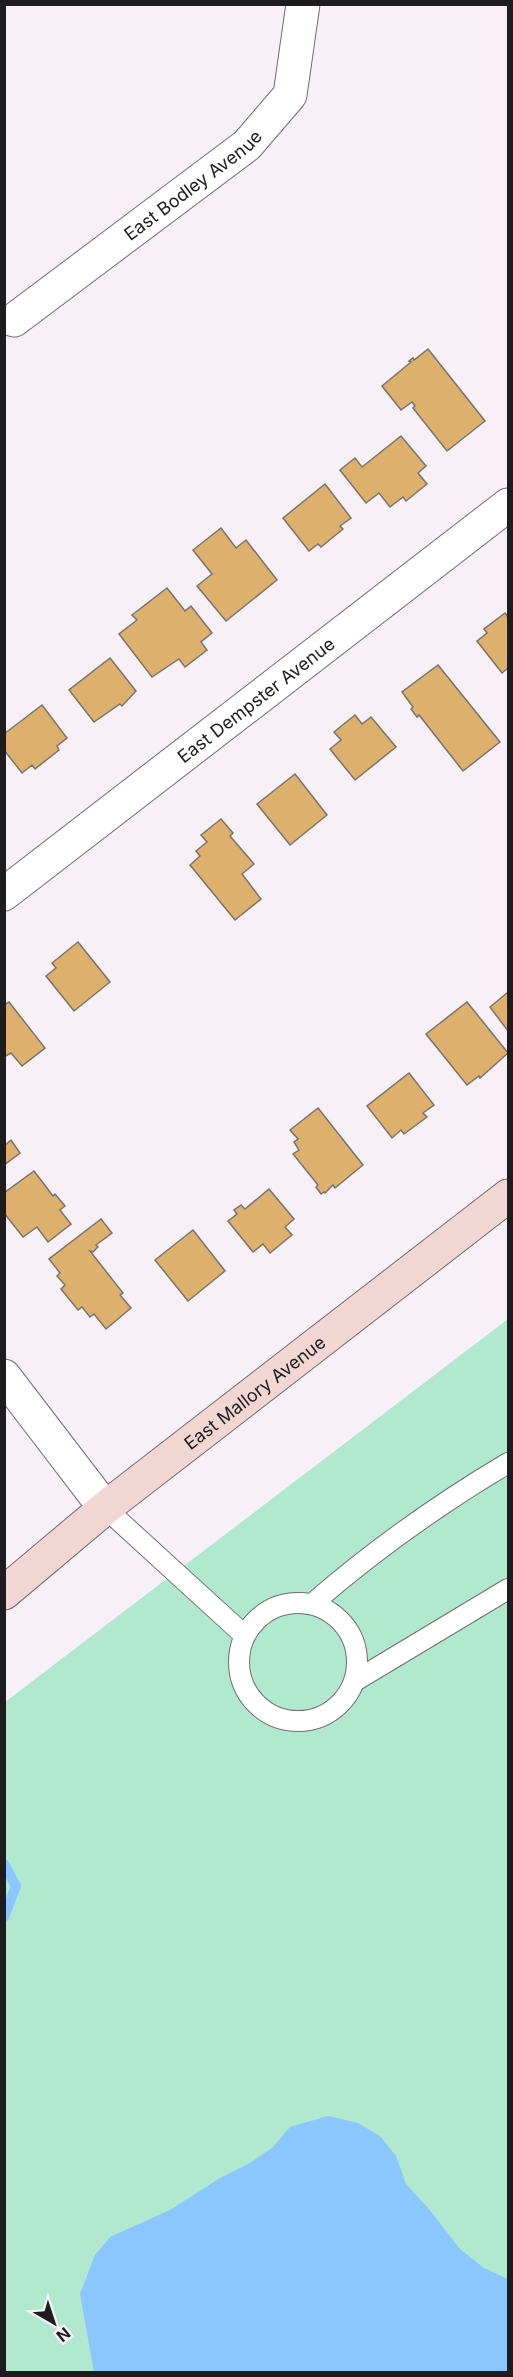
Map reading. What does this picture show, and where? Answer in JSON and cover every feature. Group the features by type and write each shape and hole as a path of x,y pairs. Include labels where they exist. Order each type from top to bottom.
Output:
{"main road":[{"name":"East Mallory Avenue","path":"4,1593 105,1508 508,1196"}],"street":[{"name":"East Bodley Avenue","path":"14,320 247,145 290,95 303,4"},
{"name":"East Dempster Avenue","path":"4,894 508,505"},
{"path":"4,1376 105,1508"}],"lane":[{"path":"312,1604 364,1559 468,1486 508,1462"},
{"path":"105,1508 243,1634"},
{"path":"355,1681 508,1589"},
{"path":"292,1603 312,1604 330,1612 345,1625 355,1642 358,1661 355,1681 345,1698 331,1712 314,1720 294,1722 275,1717 258,1707 246,1692 239,1673 239,1654 243,1634 257,1619 273,1608 292,1603"}],"green space":[{"path":"508,1319 508,2372 5,2372 5,1702"}],"water":[{"path":"328,2116 358,2123 380,2136 396,2156 406,2184 460,2249 484,2268 508,2279 508,2372 94,2372 80,2294 95,2255 110,2237 170,2210 220,2178 248,2164 272,2148 290,2127"}],"building":[{"path":"428,349 485,421 447,451 413,408 415,406 412,402 401,410 382,386 411,362 409,361 413,358 414,360"},
{"path":"401,436 426,466 418,473 427,484 406,501 403,497 390,507 379,493 366,503 340,470 355,458 362,467"},
{"path":"325,484 351,518 340,526 343,529 321,547 318,544 309,551 283,518"},
{"path":"221,528 236,548 246,540 277,580 226,621 197,586 212,574 193,550"},
{"path":"167,588 185,611 191,606 212,633 201,642 207,650 185,667 179,659 152,677 119,634 137,620 132,615"},
{"path":"505,613 508,617 508,668 502,673 477,641 487,633 484,629"},
{"path":"110,658 136,691 122,706 120,704 94,722 69,690"},
{"path":"438,665 500,742 463,771 419,715 417,717 402,692"},
{"path":"42,705 67,738 57,746 59,750 35,769 32,765 22,773 4,750 4,734"},
{"path":"355,715 362,724 371,717 396,747 355,780 330,749 341,740 334,732"},
{"path":"295,774 327,815 290,845 257,804"},
{"path":"221,819 233,833 230,836 254,864 242,874 261,899 235,920 190,865 200,856 196,851 207,842 201,835"},
{"path":"78,942 110,982 74,1011 46,976 56,968 52,963"},
{"path":"508,992 508,1031 490,1007"},
{"path":"9,1002 45,1048 22,1066 11,1053 4,1057 4,1005"},
{"path":"467,1002 508,1053 480,1078 479,1076 467,1085 426,1034"},
{"path":"409,1073 434,1105 423,1113 427,1117 404,1134 401,1130 392,1138 367,1106"},
{"path":"318,1108 363,1165 335,1188 333,1185 321,1194 316,1187 318,1185 293,1154 299,1150 294,1142 298,1139 290,1130"},
{"path":"11,1140 20,1153 4,1165 4,1146"},
{"path":"34,1171 53,1196 55,1194 65,1206 60,1210 71,1224 48,1242 37,1227 23,1237 4,1213 4,1193"},
{"path":"269,1189 294,1219 285,1227 292,1235 270,1253 263,1244 253,1252 228,1221 237,1214 234,1210 241,1205 245,1209"},
{"path":"101,1219 112,1233 96,1245 98,1247 93,1252 90,1251 123,1293 120,1295 131,1308 106,1329 94,1314 90,1317 82,1307 78,1310 61,1289 65,1285 57,1276 60,1273 49,1259"},
{"path":"193,1230 225,1271 188,1301 155,1260"}],"waterway":[{"path":"4,1864 16,1886 4,1917"}]}
